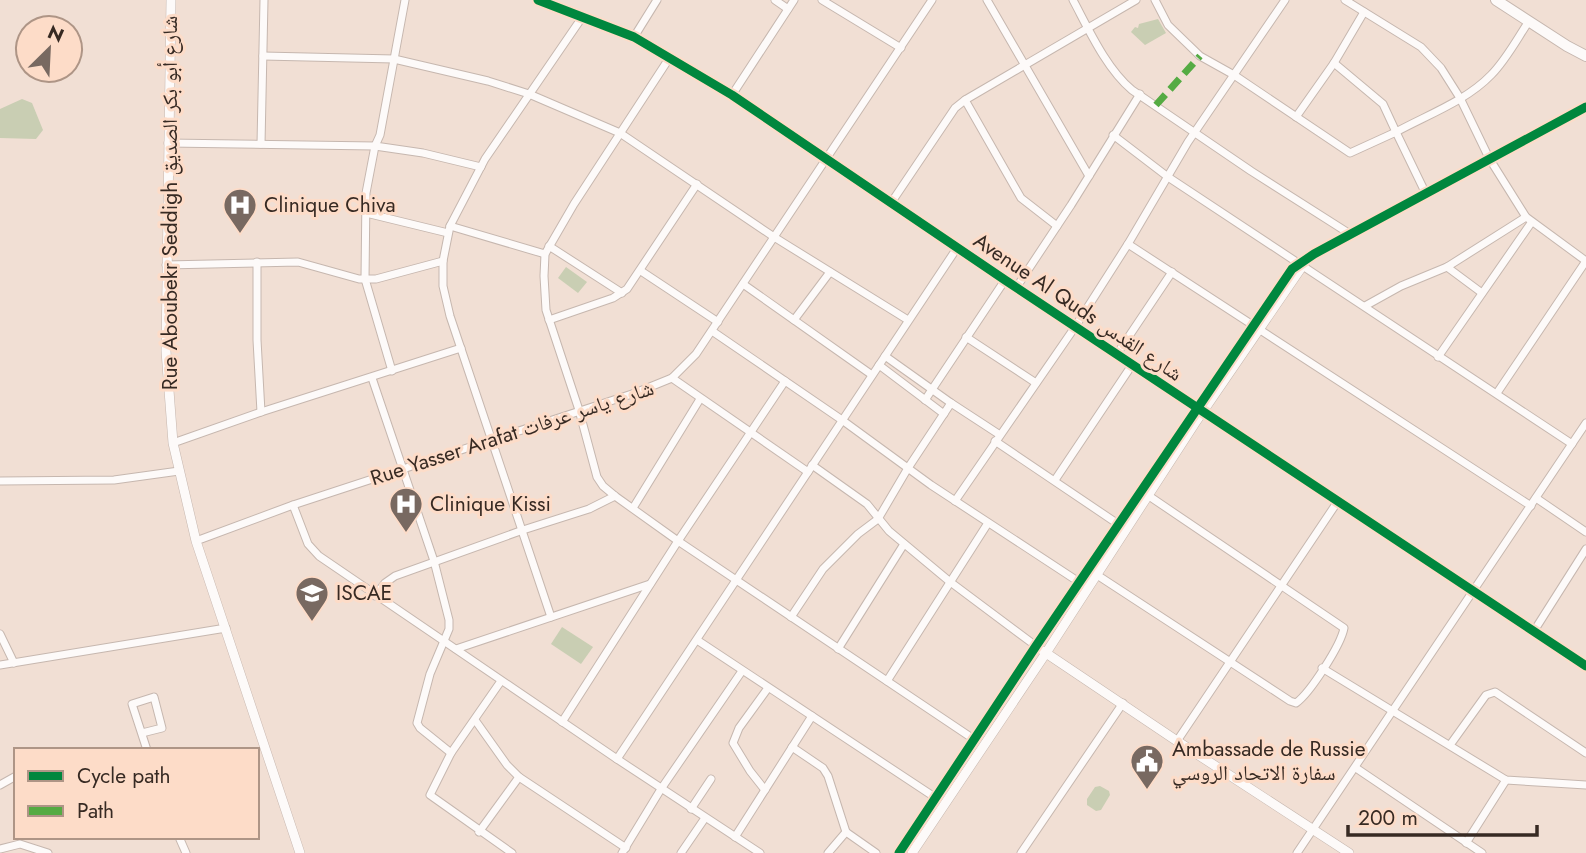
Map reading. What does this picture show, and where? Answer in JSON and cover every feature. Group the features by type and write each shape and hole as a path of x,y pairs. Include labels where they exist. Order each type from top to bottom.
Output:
{"main road":[{"path":"1496,0 1586,56"},
{"path":"1567,46 1586,65"}],"street":[{"name":"Rue Aboubekr Seddigh شارع أبو بكر الصديق","path":"172,0 166,372 173,443 196,541 299,852"},
{"path":"261,144 264,0"},
{"path":"392,371 365,279 366,193 380,135 405,0"},
{"name":"Avenue Al Quds شارع القدس","path":"538,0 634,37 732,95 1016,288 1586,666"},
{"path":"634,37 657,0"},
{"path":"775,0 788,9"},
{"path":"732,95 794,0"},
{"path":"822,0 864,28 901,48"},
{"name":"Rue Yasser Arafat شارع ياسر عرفات","path":"196,541 293,505 671,378 691,361 712,331 932,0"},
{"path":"988,0 1089,176"},
{"path":"1073,0 1125,83 1251,171 1350,234"},
{"path":"891,203 955,108 1024,63 1136,0"},
{"path":"1155,0 1168,25 1199,56 1234,75 1350,153 1460,98 1494,73 1529,21"},
{"path":"956,501 1075,327 1196,131 1284,0"},
{"path":"1346,0 1421,47 1441,68 1460,98 1489,159 1528,220 1586,261 1497,393"},
{"path":"1296,117 1334,63 1364,12"},
{"path":"551,617 446,302 443,261 449,229 481,167 583,16"},
{"path":"262,57 394,59 488,81 529,94 620,133 774,237 908,320"},
{"path":"670,57 547,250 544,289 549,320 579,410 597,477 615,496 678,541 975,740"},
{"path":"1334,63 1383,104 1426,194"},
{"path":"1016,288 1140,94"},
{"path":"965,100 1021,198 1057,226"},
{"path":"1093,572 1118,524 1256,327 1283,280 1303,262 1350,234 1585,107"},
{"path":"1113,135 1168,177 1303,262 1438,357 1574,441 1586,444"},
{"path":"168,143 376,146 423,153 481,167"},
{"path":"549,320 622,293 641,271 696,184"},
{"path":"366,213 547,250 622,293"},
{"path":"1365,306 1401,286 1447,267 1528,220"},
{"path":"1438,357 1528,220"},
{"path":"1128,243 1531,506"},
{"path":"617,759 957,248"},
{"path":"166,265 310,263 365,279 388,277 443,261"},
{"path":"257,262 261,412"},
{"path":"1447,267 1482,293"},
{"path":"641,271 718,322"},
{"path":"794,320 830,272"},
{"path":"1117,354 1172,272"},
{"path":"925,400 1005,280"},
{"path":"743,284 873,375"},
{"path":"712,331 988,523 1084,585"},
{"path":"966,337 1035,383"},
{"path":"173,443 461,348"},
{"path":"885,356 1118,524"},
{"path":"879,365 944,414"},
{"path":"1055,480 1132,365"},
{"path":"372,378 434,561 449,620 449,629 430,674 417,723 451,753"},
{"path":"671,378 750,433 854,494 867,504 878,519 904,544 949,582 1036,646 1349,853"},
{"path":"562,722 785,381"},
{"path":"633,508 700,399"},
{"path":"791,617 823,569 858,534 878,519 951,404"},
{"path":"899,853 1036,646 1149,496 1200,409"},
{"path":"1297,853 1586,423"},
{"path":"0,481 114,480 179,471"},
{"path":"375,596 385,583 395,576 589,509 615,496"},
{"path":"1093,572 1290,701 1296,703 1304,695 1341,640 1344,628 1149,496"},
{"path":"1536,498 1586,532"},
{"path":"1177,741 1338,501"},
{"path":"293,505 311,548 375,596 758,852"},
{"path":"887,681 988,523"},
{"path":"838,649 904,544"},
{"path":"1534,631 1586,549"},
{"path":"456,649 650,584"},
{"path":"915,852 1046,653 1084,585"},
{"path":"0,666 226,628"},
{"path":"0,634 14,663"},
{"path":"697,640 936,798"},
{"path":"1322,668 1506,780 1586,785"},
{"path":"475,720 507,765 519,777 624,850 661,789 742,671"},
{"path":"501,681 451,753 430,795 512,853"},
{"path":"765,790 733,743 739,728 768,688"},
{"path":"1450,745 1486,695 1495,692 1586,753"},
{"path":"142,733 162,728 154,697 132,704 146,748"},
{"path":"1021,853 1124,703"},
{"path":"735,836 811,716"},
{"path":"792,747 823,768 846,832 876,853"},
{"path":"1356,768 1482,853"},
{"path":"479,832 519,777"},
{"path":"691,809 711,779"},
{"path":"1466,843 1506,780"},
{"path":"681,853 705,818"},
{"path":"828,853 846,832"},
{"path":"0,849 20,844 48,853"}],"green space":[{"path":"1158,19 1166,33 1145,45 1131,32 1135,27 1138,28 1139,24"},
{"path":"22,99 32,103 43,130 36,139 0,138 0,109"},
{"path":"566,267 587,282 578,293 558,278"},
{"path":"562,627 593,647 581,664 551,644"},
{"path":"1100,786 1109,791 1110,795 1101,810 1096,811 1087,805 1087,799 1095,787"}],"marked path":[{"path":"1156,105 1200,56"}],"cycle path":[{"path":"538,0 634,37 732,95 1586,666"},
{"path":"899,853 1292,269 1314,254 1586,107"}],"place":[{"name":"Clinique Chiva","path":"240,235"},
{"name":"Clinique Kissi","path":"406,534"},
{"name":"ISCAE","path":"312,623"},
{"name":"Ambassade de Russie سفارة الاتحاد الروسي","path":"1147,791"}]}
